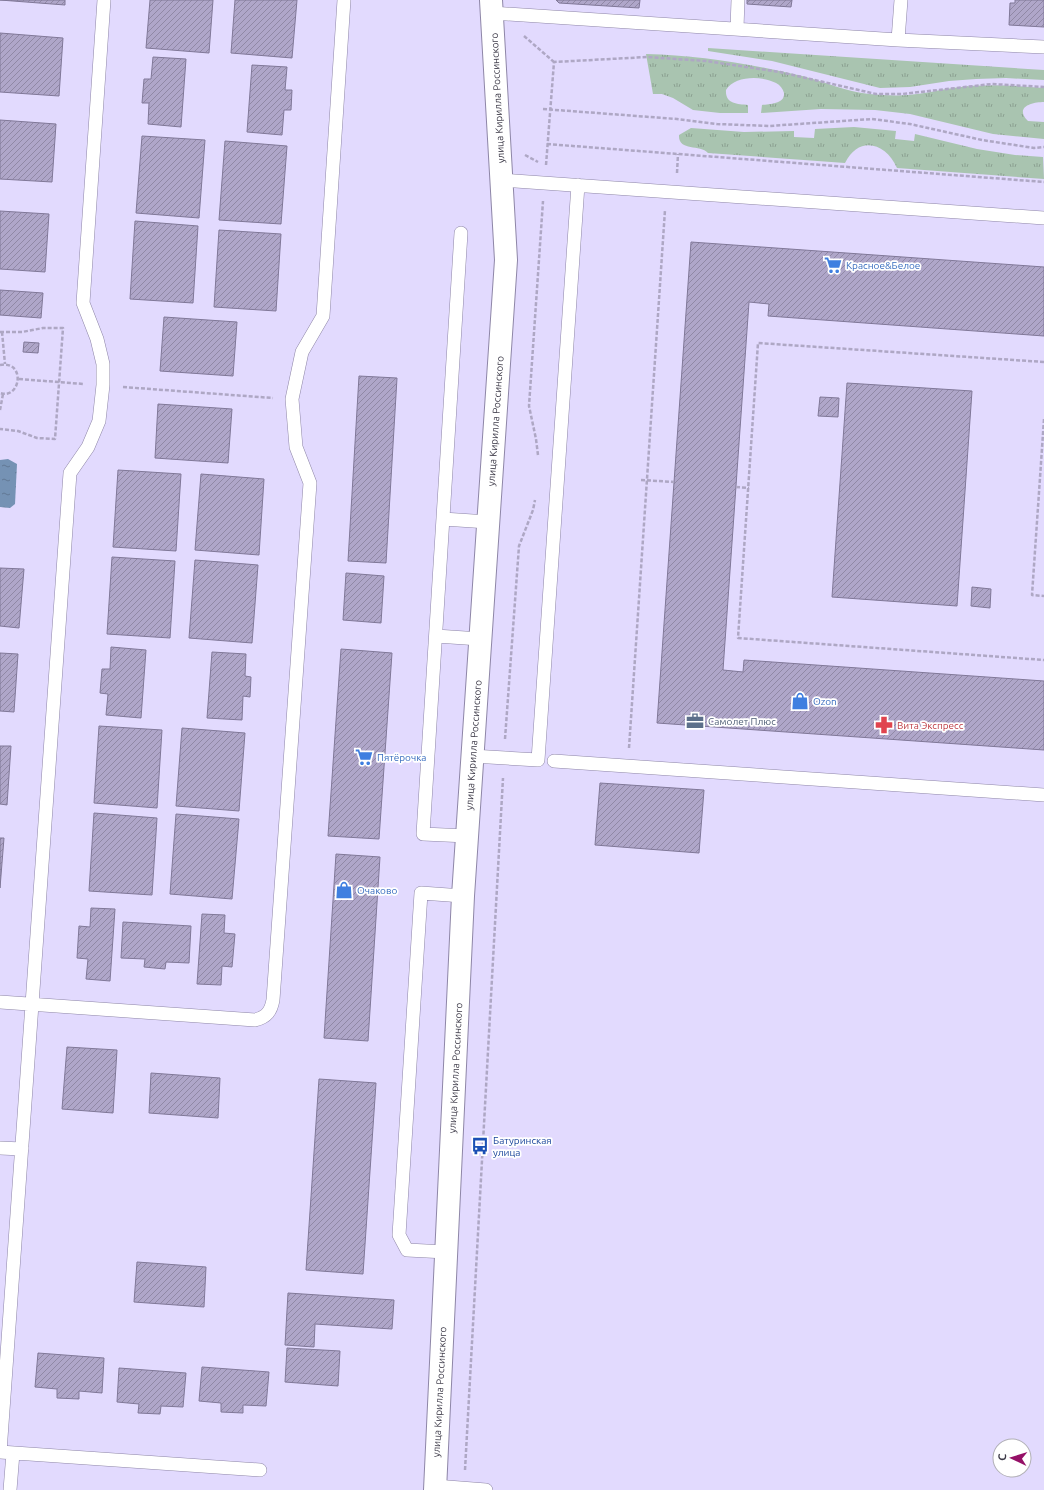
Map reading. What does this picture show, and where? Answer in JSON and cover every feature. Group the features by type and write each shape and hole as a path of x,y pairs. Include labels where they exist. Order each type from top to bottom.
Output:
{"main road":[{"name":"улица Кирилла Россинского","path":"435,1488 463,896 506,260 492,6"}],"lane":[{"path":"104,0 82,303 97,339 103,364 103,385 99,421 88,447 70,473 22,1149 6,1296 0,1452 260,1470"},
{"path":"0,1002 255,1020 264,1018 271,1010 274,1000 310,483 296,447 292,399 302,352 323,316 344,0"},
{"path":"737,28 738,0"},
{"path":"898,40 901,0"},
{"path":"492,6 737,28 898,40 1044,47"},
{"path":"501,180 1044,218"},
{"path":"472,756 538,760 578,185"},
{"path":"461,233 423,834 467,836"},
{"path":"444,519 488,522"},
{"path":"436,636 480,639"},
{"path":"554,761 1044,795"},
{"path":"446,1252 407,1250 399,1235 421,893 463,896"},
{"path":"0,1148 22,1149"},
{"path":"10,1490 13,1453"},
{"path":"435,1488 486,1490"}],"path":[{"path":"522,34 554,62 648,57 706,61 780,72 876,94 902,94 992,84 1044,86"},
{"path":"546,165 554,62"},
{"path":"543,108 677,119 717,124 769,126 872,119 910,124 982,140 1034,148 1044,147"},
{"path":"548,144 1044,182"},
{"path":"676,176 678,154"},
{"path":"538,460 536,439 529,406 544,200"},
{"path":"629,751 665,207 670,207"},
{"path":"0,429 18,431 37,438 55,439 63,328 42,328 22,332 1,332 5,364"},
{"path":"1044,362 758,343 738,638 1044,660"},
{"path":"0,365 5,364 12,366 17,372 18,380 16,387 11,392 2,394 0,410"},
{"path":"18,380 292,399"},
{"path":"1044,419 1032,595 1044,596"},
{"path":"641,480 674,482"},
{"path":"736,487 749,488"},
{"path":"506,733 519,546 532,510 535,495"},
{"path":"464,1489 503,775"}],"green space":[{"path":"708,48 1044,70 1044,80 1006,78 976,79 949,81 910,87 880,88 772,61 708,51"},
{"path":"646,54 705,58 744,64 802,76 852,91 869,94 908,95 953,88 987,85 1044,88 1044,102 1030,104 1026,106 1023,112 1028,121 1044,122 1044,139 993,134 910,114 875,110 821,109 761,113 762,105 773,104 780,101 784,97 784,93 781,87 776,83 757,78 742,79 730,85 726,90 727,98 730,101 736,104 748,105 748,113 720,113 693,110 673,98 662,94 653,94"},
{"path":"854,127 896,131 895,139 914,141 915,134 977,149 1015,155 1043,157 1044,179 897,168 892,159 886,153 879,148 872,146 857,148 845,163 708,153 704,150 682,144 679,135 691,128 744,132 794,131 794,137 814,138 815,129"}],"water":[{"path":"8,459 17,464 15,504 10,508 0,507 0,460"}],"building":[{"path":"0,0 65,0 65,5"},
{"path":"150,0 213,0 209,53 146,48"},
{"path":"235,0 297,0 292,58 231,53"},
{"path":"556,0 640,0 639,8 559,3"},
{"path":"747,0 792,0 791,7 747,4"},
{"path":"1015,0 1044,0 1044,27 1009,25 1010,3 1015,3"},
{"path":"0,33 63,38 59,96 0,92"},
{"path":"153,57 186,59 181,127 148,124 149,103 142,103 144,79 151,79"},
{"path":"252,65 287,67 285,90 292,90 291,110 284,110 282,135 247,132"},
{"path":"0,120 56,124 52,182 0,179"},
{"path":"142,136 205,140 199,218 136,213"},
{"path":"225,141 287,146 281,224 219,220"},
{"path":"0,211 49,214 45,272 0,269"},
{"path":"135,221 198,226 193,303 130,299"},
{"path":"219,230 281,234 276,311 214,307"},
{"path":"691,242 1044,267 1044,336 768,316 769,304 749,302 723,670 743,672 744,660 1044,681 1044,750 657,723"},
{"path":"0,290 43,293 41,318 0,315"},
{"path":"164,317 237,322 233,376 160,371"},
{"path":"24,342 39,343 38,353 23,352"},
{"path":"359,376 397,378 386,563 348,561"},
{"path":"847,383 972,391 957,606 832,597"},
{"path":"820,397 839,398 838,417 818,416"},
{"path":"158,404 232,409 228,463 155,458"},
{"path":"118,470 181,474 176,551 113,547"},
{"path":"201,474 264,479 259,555 195,550"},
{"path":"112,557 175,561 170,638 107,634"},
{"path":"195,560 258,565 252,643 189,638"},
{"path":"0,568 24,569 19,628 0,626"},
{"path":"346,573 384,576 381,623 343,620"},
{"path":"972,587 991,589 990,608 971,606"},
{"path":"111,647 146,650 141,718 106,715 108,694 100,693 102,669 110,669"},
{"path":"341,649 392,653 379,839 328,836"},
{"path":"212,652 246,654 245,676 251,677 250,697 243,696 242,720 207,718"},
{"path":"0,653 18,654 14,712 0,711"},
{"path":"99,726 162,730 157,808 94,803"},
{"path":"182,728 245,733 239,811 176,806"},
{"path":"0,746 11,746 7,805 0,804"},
{"path":"600,783 704,790 699,853 595,845"},
{"path":"94,813 157,818 152,895 89,891"},
{"path":"176,814 239,819 232,899 170,894"},
{"path":"0,838 4,838 0,888"},
{"path":"336,854 380,857 368,1041 324,1038"},
{"path":"91,908 115,909 110,981 86,979 88,959 77,958 79,926 90,927"},
{"path":"202,914 225,915 224,933 235,934 232,967 222,966 221,985 197,984"},
{"path":"123,922 191,926 189,963 166,962 165,969 144,967 145,959 121,958"},
{"path":"67,1047 117,1050 113,1113 62,1109"},
{"path":"151,1073 220,1078 218,1118 149,1113"},
{"path":"319,1079 376,1083 363,1274 306,1270"},
{"path":"137,1262 206,1267 204,1307 134,1302"},
{"path":"288,1293 394,1300 392,1329 315,1324 314,1347 285,1345"},
{"path":"287,1348 340,1351 338,1386 285,1382"},
{"path":"38,1353 104,1358 102,1393 79,1391 79,1399 57,1398 57,1389 35,1387"},
{"path":"202,1367 269,1372 266,1406 243,1405 243,1413 221,1412 221,1403 199,1401"},
{"path":"119,1368 186,1373 183,1407 161,1406 160,1414 138,1413 139,1404 117,1402"}],"place":[{"name":"Красное&Белое","path":"833,265"},
{"name":"Ozon","path":"800,701"},
{"name":"Самолет Плюс","path":"695,721"},
{"name":"Вита Экспресс","path":"884,725"},
{"name":"Пятёрочка","path":"364,757"},
{"name":"Очаково","path":"344,890"},
{"name":"Батуринская улица","path":"480,1146"}]}
